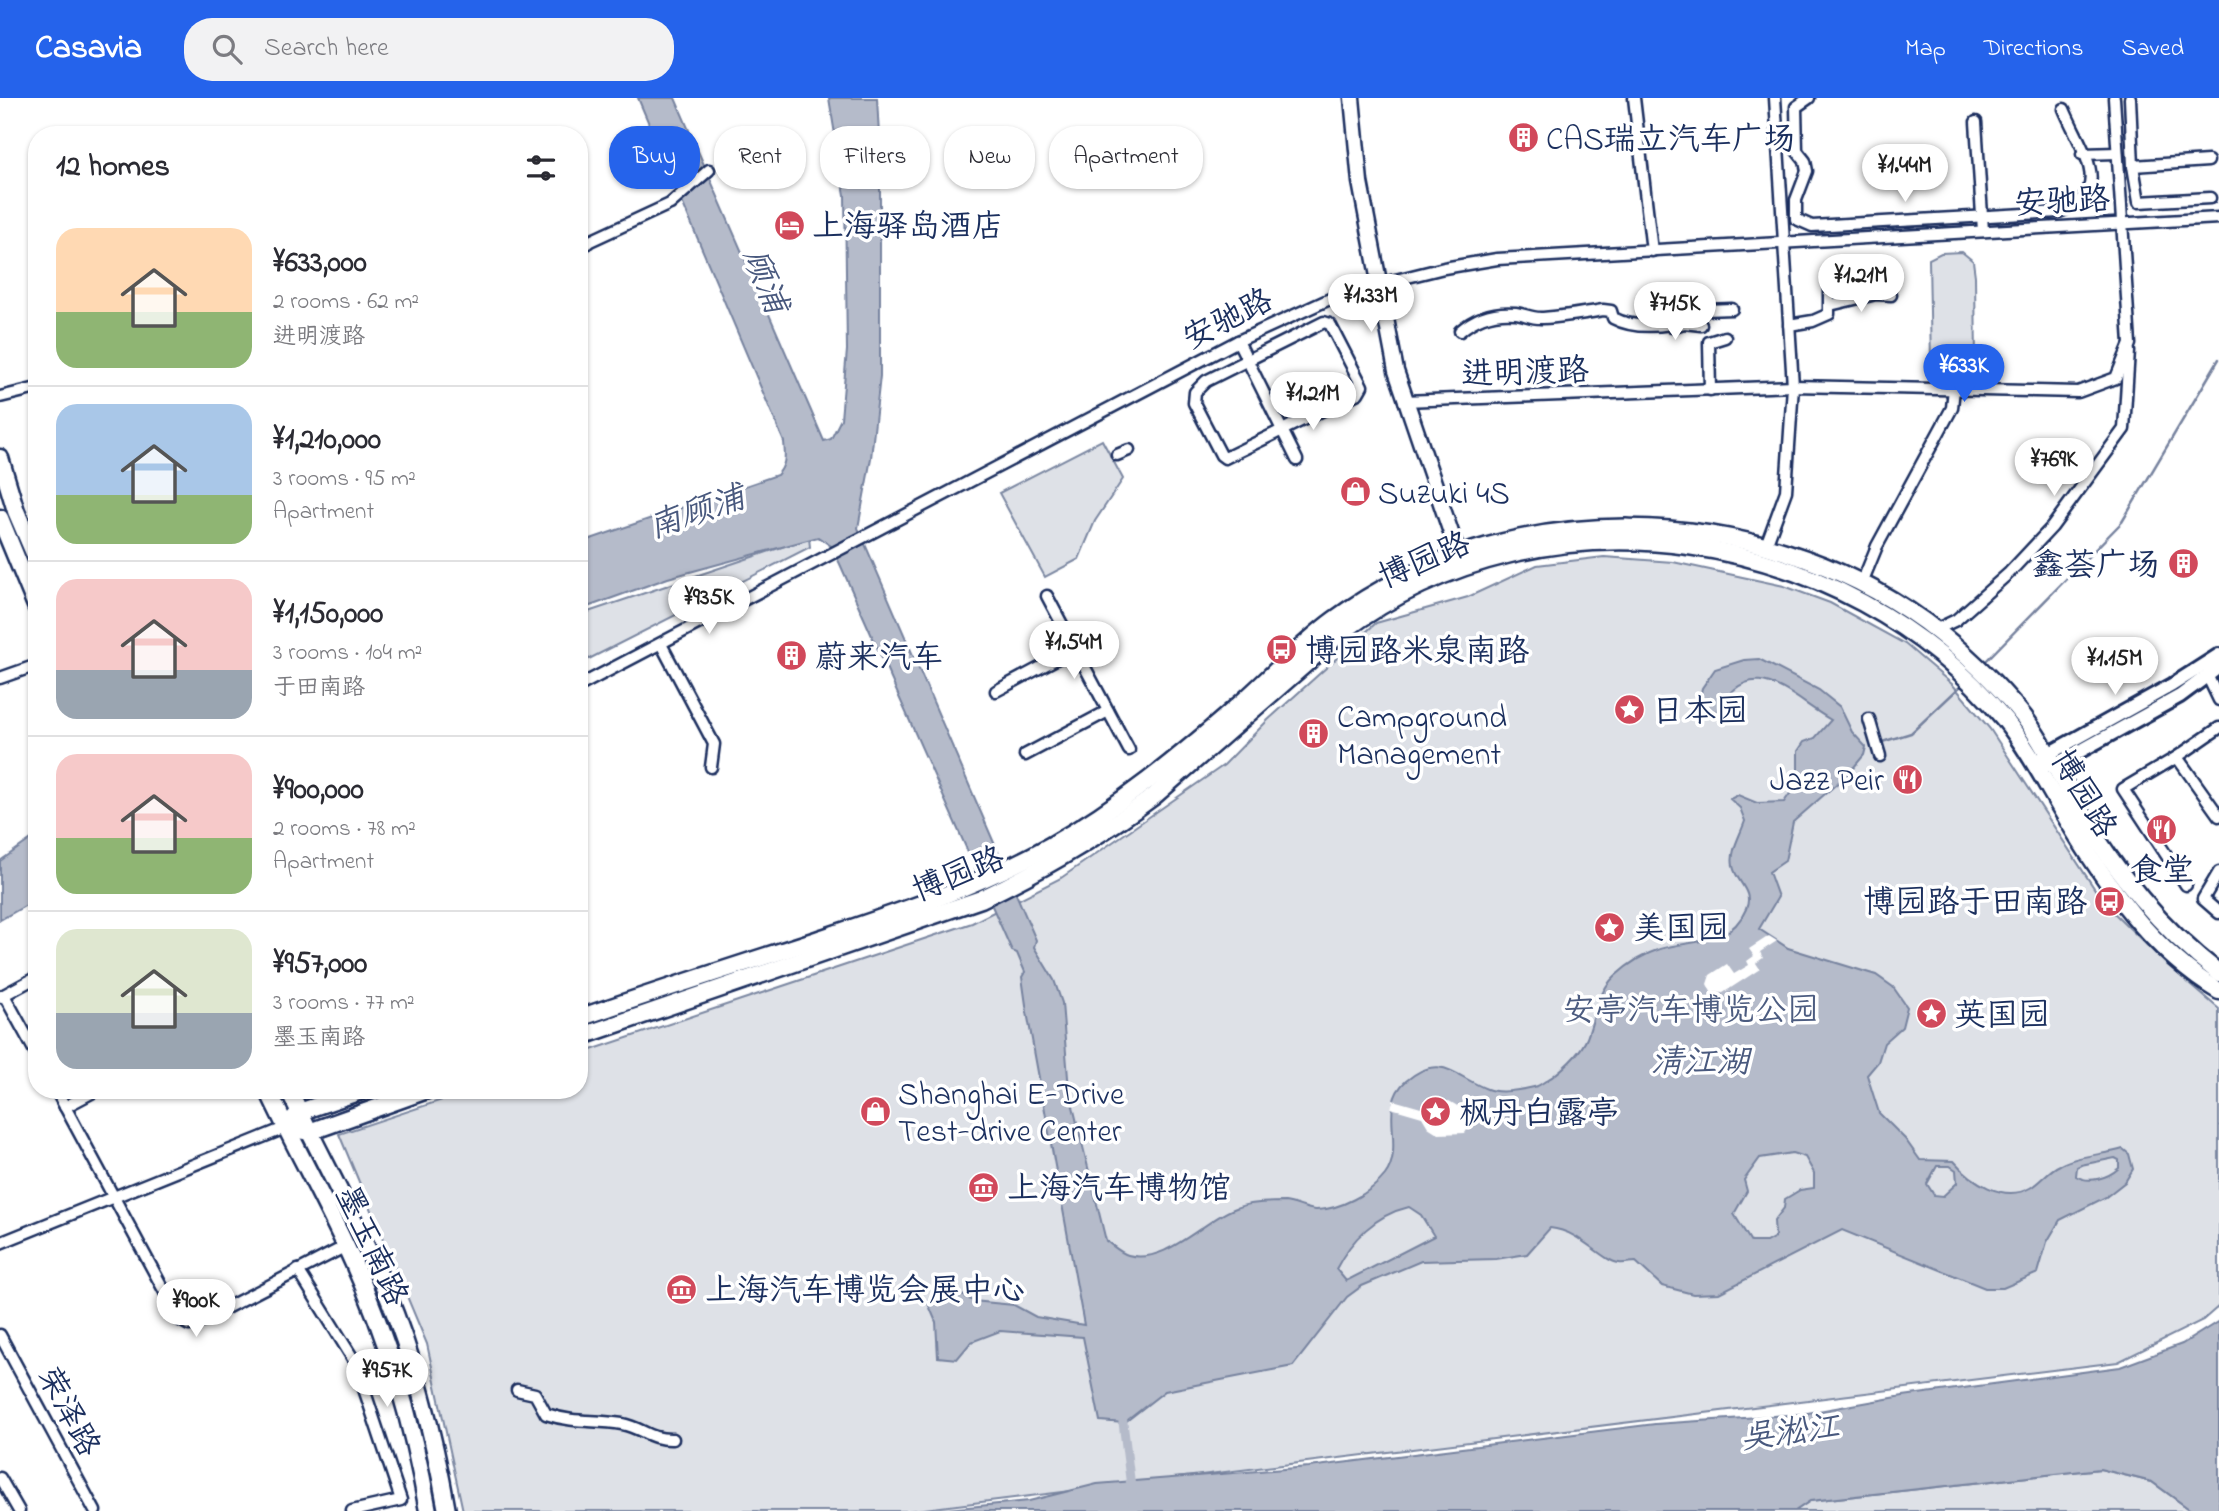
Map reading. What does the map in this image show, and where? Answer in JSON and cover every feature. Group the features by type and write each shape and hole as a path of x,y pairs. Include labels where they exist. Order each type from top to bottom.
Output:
{"main road":[{"path":"1352,98 1360,181 1404,401 1461,561"},
{"path":"0,458 16,511 28,539"},
{"path":"0,518 28,586"},
{"name":"博园路","path":"588,1015 896,914 978,882 1080,829 1138,789 1231,712 1331,622 1386,588 1529,535 1608,527 1706,534 1765,548 1817,565 1861,585 1901,606 1935,630 1983,695 2020,739 2096,866 2141,923 2204,982 2219,991"},
{"name":"博园路","path":"588,1034 981,899 1014,883 1124,818 1154,796 1359,620 1461,561 1503,557 1569,545 1660,542 1709,547 1803,573 1862,600 1994,682 2051,759 2108,858 2138,897 2175,939 2219,973"},
{"name":"墨玉南路","path":"272,1099 346,1246 383,1335 417,1452 428,1511"},
{"name":"墨玉南路","path":"293,1099 386,1289 413,1367 435,1448 447,1511"},
{"path":"285,1128 299,1112 337,1099"},
{"path":"285,1128 309,1132 402,1099"}],"street":[{"path":"1634,98 1652,251"},
{"path":"1765,548 1786,491 1793,386 1782,246 1775,98"},
{"path":"1809,98 1796,107 1797,151 1805,161 1807,171 1796,200 1796,219 1812,226 2059,212 2079,205 2090,192 2094,177 2064,110"},
{"name":"进明渡路","path":"1404,401 1793,386 1951,385 2078,393 2116,378 2130,344 2120,223 2114,98"},
{"path":"2130,98 2133,166 2139,202 2210,198"},
{"path":"1976,122 1983,231"},
{"path":"2082,154 2117,153"},
{"path":"2133,166 2208,161"},
{"path":"588,242 679,198 709,170"},
{"name":"安驰路","path":"588,681 1238,341 1319,302 1379,283 1497,259 1782,246 1983,231 2219,218"},
{"path":"1789,325 1813,321 1829,314 1829,285"},
{"path":"1830,305 1876,294 1891,295"},
{"path":"1671,324 1679,311 1732,309"},
{"path":"1460,331 1478,316 1519,313 1527,318 1544,318 1603,310 1611,311 1613,318 1621,322 1656,326 1671,324 1672,327 1684,323 1701,325"},
{"path":"1324,322 1330,324 1362,386 1358,393 1225,458 1195,403 1195,392 1206,381 1248,360 1324,322"},
{"path":"1710,390 1709,342 1725,337"},
{"path":"1238,341 1297,460"},
{"path":"1935,630 1956,620 2009,573 2052,527 2124,429 2130,344"},
{"path":"1861,585 1877,546 1952,408 1951,385"},
{"path":"0,397 28,390"},
{"path":"1117,455 1129,450"},
{"path":"1047,596 1129,751"},
{"path":"661,644 714,744 711,767"},
{"path":"996,691 1075,649"},
{"path":"2051,759 2219,655"},
{"path":"2036,766 2180,696 2219,667"},
{"path":"0,678 28,668"},
{"path":"2208,677 2219,700"},
{"path":"1025,755 1108,711"},
{"path":"1869,719 1880,756"},
{"path":"2186,886 2123,789 2219,728"},
{"path":"2177,757 2219,816"},
{"path":"2219,872 2203,898 2219,912"},
{"path":"28,982 2,996 28,1040"},
{"path":"61,1099 173,1311 180,1320 189,1325 346,1246"},
{"path":"65,1107 80,1099"},
{"path":"0,1243 285,1128"},
{"path":"298,1270 355,1362 401,1500 352,1511"},
{"name":"荣泽路","path":"0,1335 95,1511"},
{"path":"517,1391 535,1394 546,1414 571,1422 624,1424 655,1440 673,1439"},
{"path":"0,1478 19,1511"}],"green space":[{"path":"1962,252 1973,261 1975,276 1976,363 1969,374 1959,380 1948,381 1935,376 1931,364 1929,259 1941,253"},
{"path":"1102,440 1123,479 1095,521 1079,559 1045,577 999,493"},
{"path":"809,538 810,547 588,659 588,612"},
{"name":"安亭汽车博览公园","path":"1604,557 1673,562 1784,586 1830,603 1905,644 1953,685 1990,729 2104,903 2164,962 2219,1009 2219,1306 2203,1320 2118,1362 908,1511 463,1511 427,1344 339,1134 445,1099 588,1099 588,1051 972,923 1061,878 1224,765 1268,720 1376,623 1468,597 1537,565"},
{"path":"2100,1469 2152,1482 2192,1511 1795,1511 1810,1501"}],"water":[{"name":"清江湖","path":"638,98 675,98 687,126 650,126"},
{"name":"清江湖","path":"829,98 877,98 879,126 834,126"},
{"name":"清江湖","path":"700,156 824,441 831,439 841,419 847,350 844,189 880,189 880,376 871,458 858,528 1036,940 1034,947 1054,980 1062,1003 1069,1090 1106,1241 1122,1253 1143,1256 1158,1253 1229,1211 1247,1205 1285,1202 1316,1210 1335,1207 1354,1199 1379,1182 1391,1164 1393,1102 1406,1081 1418,1072 1438,1067 1447,1069 1475,1084 1498,1091 1539,1085 1562,1069 1580,1049 1587,1038 1604,990 1620,972 1654,951 1709,940 1730,930 1746,909 1748,897 1732,860 1745,821 1740,808 1730,799 1738,795 1757,803 1784,802 1798,782 1798,751 1804,742 1815,738 1831,720 1784,690 1770,683 1756,681 1742,684 1728,695 1714,715 1704,715 1698,706 1702,688 1715,669 1744,660 1759,659 1819,690 1840,707 1852,732 1866,747 1864,755 1849,773 1793,822 1785,861 1769,872 1778,897 1759,929 1788,948 1876,975 1893,987 1907,1007 1902,1027 1884,1043 1878,1062 1867,1075 1879,1113 1905,1139 1920,1160 1954,1161 1978,1182 1999,1191 2020,1192 2067,1162 2123,1149 2129,1154 2133,1169 2125,1182 2106,1197 2060,1220 2047,1242 2038,1273 2003,1288 1985,1288 1842,1230 1719,1293 1693,1294 1662,1286 1636,1262 1612,1261 1571,1234 1550,1228 1527,1254 1496,1259 1421,1261 1362,1286 1347,1297 1293,1366 1165,1391 1124,1423 1100,1421 1083,1337 1000,1331 971,1342 957,1359 938,1357 936,1322 927,1301 949,1288 973,1301 1014,1305 1036,1317 1084,1325 1027,1012 1022,977 1025,972 1017,953 1012,951 840,564 831,546 818,537 668,578 588,607 588,540 777,475 784,463 784,442 677,189 700,189","holes":["1792,1153 1805,1157 1814,1173 1814,1188 1800,1190 1785,1199 1784,1208 1774,1221 1775,1237 1766,1242 1751,1242 1734,1214 1747,1191 1744,1180 1760,1158","2115,1158 2119,1160 2119,1168 2104,1177 2087,1180 2076,1176 2077,1167 2081,1165","1937,1166 1950,1166 1956,1170 1957,1183 1943,1196 1934,1195 1927,1184","1409,1207 1421,1215 1434,1236 1346,1281 1336,1269 1349,1248 1375,1222"]},
{"path":"28,841 28,904 0,920 0,861"},
{"name":"吴淞江","path":"2219,1321 2219,1511 2192,1511 2152,1482 2100,1469 1810,1501 1795,1511 928,1511 1029,1501 1097,1484 1309,1467 1655,1424 1802,1414 1903,1396 2120,1367 2182,1344"}],"pier":[{"path":"1769,936 1777,941 1760,952 1763,958 1756,963 1760,969 1723,993 1711,992 1707,984 1710,975 1727,964 1734,974 1749,965 1747,961 1754,956 1749,949"},
{"path":"1393,1100 1421,1108 1449,1101 1466,1111 1471,1124 1465,1133 1439,1134 1428,1127 1422,1117 1391,1108"}],"waterway":[{"path":"1982,665 2122,522 2219,359"},
{"path":"1879,743 1911,733 1963,684"},
{"path":"1122,1414 1134,1511"}],"place":[{"name":"CAS瑞立汽车广场","path":"1523,138"},
{"name":"上海驿岛酒店","path":"789,225"},
{"name":"Suzuki 4S","path":"1355,492"},
{"name":"鑫荟广场","path":"2183,564"},
{"name":"博园路米泉南路","path":"1282,650"},
{"name":"蔚来汽车","path":"792,656"},
{"name":"日本园","path":"1629,710"},
{"name":"Campground Management","path":"1314,734"},
{"name":"Jazz Peir","path":"1907,779"},
{"name":"食堂","path":"2162,830"},
{"name":"博园路于田南路","path":"2110,901"},
{"name":"美国园","path":"1610,927"},
{"name":"英国园","path":"1931,1014"},
{"name":"Shanghai E-Drive Test-drive Center","path":"875,1111"},
{"name":"枫丹白露亭","path":"1436,1112"},
{"name":"上海汽车博物馆","path":"984,1187"},
{"name":"上海汽车博览会展中心","path":"682,1289"}],"water label":[{"name":"顾浦","path":"767,280"},
{"name":"南顾浦","path":"696,510"}]}
